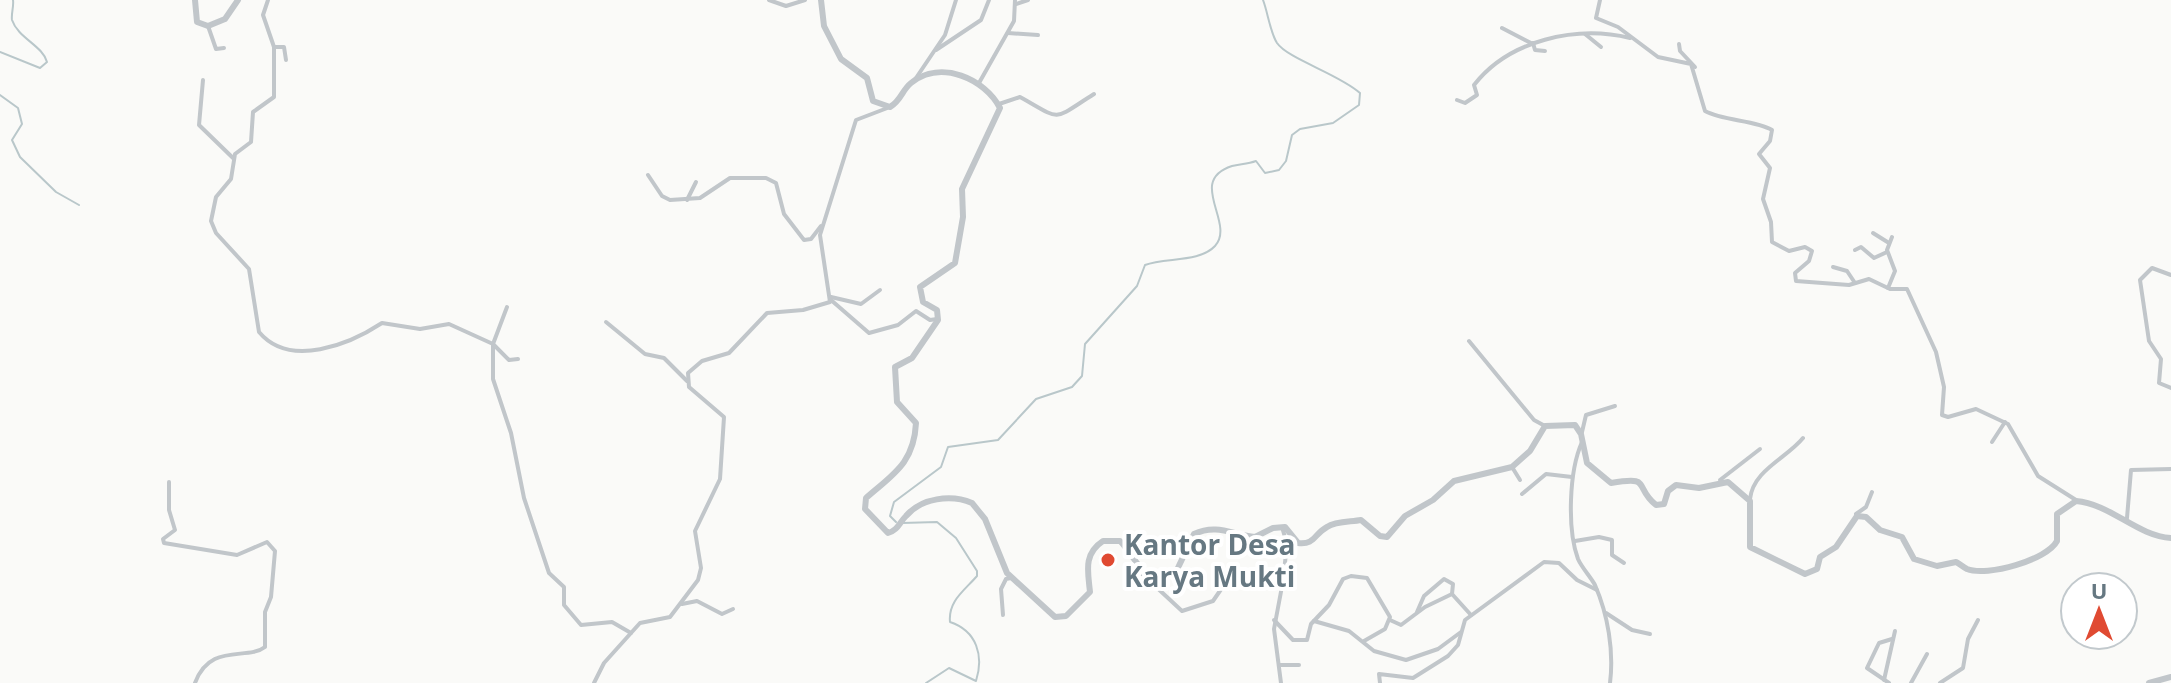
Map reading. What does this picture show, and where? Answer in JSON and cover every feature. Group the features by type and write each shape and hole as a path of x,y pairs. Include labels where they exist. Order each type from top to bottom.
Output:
{"street":[{"path":"195,0 197,22 208,26 225,19 238,0"},
{"path":"268,0 263,15 274,47 274,97 255,108 251,142 236,152 231,179 216,197 211,221 216,233 249,269 259,332 264,339 280,348 302,350 359,339 382,323 420,329 442,323 457,325 493,344 509,360 518,359"},
{"path":"769,0 786,6 805,0"},
{"path":"821,0 824,26 841,59 867,78 873,101 890,107"},
{"path":"939,318 930,320 916,311 898,325 869,333 831,298 820,243 857,117 879,114 890,107 915,80 945,35 956,0"},
{"path":"934,51 981,20 989,0"},
{"path":"979,83 1014,21 1016,2 1028,0"},
{"path":"1600,0 1596,18 1636,39 1658,57 1687,62 1694,69"},
{"path":"208,26 216,49 224,48"},
{"path":"1502,28 1532,43 1535,50 1545,51"},
{"path":"1457,100 1465,103 1477,95 1474,84 1486,72 1532,43 1583,32 1636,39"},
{"path":"1583,32 1601,47"},
{"path":"1008,33 1038,35"},
{"path":"1679,44 1679,49 1695,63 1705,111 1743,124 1762,124 1773,131 1770,141 1759,154 1770,168 1763,199 1772,242 1786,251 1805,247 1812,251 1809,261 1795,273 1796,281 1807,285 1874,279 1888,288 1908,290 1923,330 1934,347 1944,387 1942,415 1948,417 1976,409 2005,422 2035,473 2049,484 2075,497 2076,501 2127,518 2152,535 2171,538"},
{"path":"274,47 284,47 286,60"},
{"path":"915,80 928,75 966,75 979,83 999,104 998,113 962,189 963,217 955,263 920,287 923,302 937,310 939,318 912,358 895,367 897,402 916,423 911,448 888,482 865,501 867,512 881,530 892,532 912,510 938,499 972,503 985,519 999,560 1011,578 1058,618 1066,616 1090,592 1087,563 1099,543 1120,541 1140,572 1182,611 1213,601 1224,585 1235,580 1264,574 1283,581"},
{"path":"203,80 199,125 233,159"},
{"path":"999,104 1020,97 1046,115 1055,116 1094,94"},
{"path":"648,175 664,199 687,200 709,194 725,179 766,178 776,183 784,214 804,240 814,237 825,221"},
{"path":"687,200 696,182"},
{"path":"1873,233 1891,240 1887,252 1895,271 1888,288"},
{"path":"1855,250 1861,247 1874,258 1887,252"},
{"path":"1833,267 1847,271 1855,283"},
{"path":"2171,275 2152,268 2140,280 2149,341 2161,359 2159,383 2171,388"},
{"path":"687,381 697,364 722,357 735,349 762,316 820,306 831,298 861,304 880,290"},
{"path":"507,307 493,344 493,379 511,433 517,472 549,573 564,587 564,605 581,625 612,622 631,633"},
{"path":"594,683 604,663 642,621 670,617 700,574 695,531 720,479 720,448 725,422 721,414 694,394 687,381 664,358 645,354 606,322"},
{"path":"1469,341 1534,420 1545,426 1572,423 1582,437 1589,466 1611,483 1630,479 1643,484 1656,505 1664,504 1668,491 1676,485 1699,488 1720,480 1760,449"},
{"path":"1610,683 1613,657 1604,612 1597,590 1579,561 1575,541 1572,477 1586,415 1615,406"},
{"path":"1992,442 2005,422"},
{"path":"1282,527 1301,544 1315,540 1326,527 1361,520 1380,536 1387,537 1405,516 1433,500 1448,484 1512,467 1532,448 1545,426"},
{"path":"1803,438 1761,476 1751,490 1750,547 1805,574 1813,573 1820,557 1836,547 1855,516 1866,507 1872,492"},
{"path":"1512,467 1520,480"},
{"path":"2127,518 2131,470 2171,469"},
{"path":"1522,494 1546,474 1572,477"},
{"path":"1720,480 1726,480 1750,499"},
{"path":"169,482 169,510 175,530 163,539 164,543 237,555 267,542 275,551 271,597 265,612 265,647 257,652 225,654 201,672 195,683"},
{"path":"1855,516 1864,516 1880,530 1902,537 1914,559 1937,566 1954,562 1969,570 2027,562 2053,548 2057,541 2057,514 2076,501"},
{"path":"1140,572 1159,577 1174,574 1199,531 1225,528 1255,537 1282,527"},
{"path":"1281,683 1274,620 1287,544 1282,527"},
{"path":"1575,541 1599,537 1612,540 1612,555 1624,563"},
{"path":"1380,683 1380,674 1413,678 1448,656 1458,645 1465,620 1544,562 1559,563 1577,580 1597,590"},
{"path":"1274,620 1295,641 1308,639 1314,621 1329,605 1341,581 1351,576 1369,578 1388,610 1390,620 1380,634 1364,641"},
{"path":"1003,615 1001,589 1006,579 1011,578"},
{"path":"1417,613 1426,595 1444,579 1449,579 1453,584 1452,594 1471,615"},
{"path":"1390,620 1401,625 1452,594"},
{"path":"680,605 691,601 718,613 733,609"},
{"path":"1604,612 1632,630 1650,634"},
{"path":"1940,683 1963,668 1968,639 1978,620"},
{"path":"1314,621 1349,631 1374,651 1406,660 1438,649 1461,632"},
{"path":"1892,639 1879,643 1867,666 1869,672 1887,681 1895,631"},
{"path":"1911,683 1927,654"},
{"path":"1280,665 1299,665"},
{"path":"2149,683 2171,677"}],"waterway":[{"path":"0,52 40,68 47,62 41,51 15,26 12,20 13,0"},
{"path":"896,522 890,516 894,502 941,467 948,447 998,440 1036,399 1072,387 1082,376 1085,344 1137,286 1145,265 1200,255 1215,246 1220,237 1220,226 1212,192 1213,182 1219,173 1232,166 1256,161 1265,173 1279,170 1286,161 1292,135 1300,129 1333,123 1359,105 1360,93 1351,86 1292,55 1277,43 1263,0"},
{"path":"0,95 18,108 22,124 12,140 20,157 56,192 79,205"},
{"path":"902,523 937,522 956,538 977,571 977,576 954,602 950,615 950,622 967,632 976,646 979,662 976,681 949,668 926,683"}],"place":[{"name":"Kantor Desa Karya Mukti","path":"1108,560"}]}
